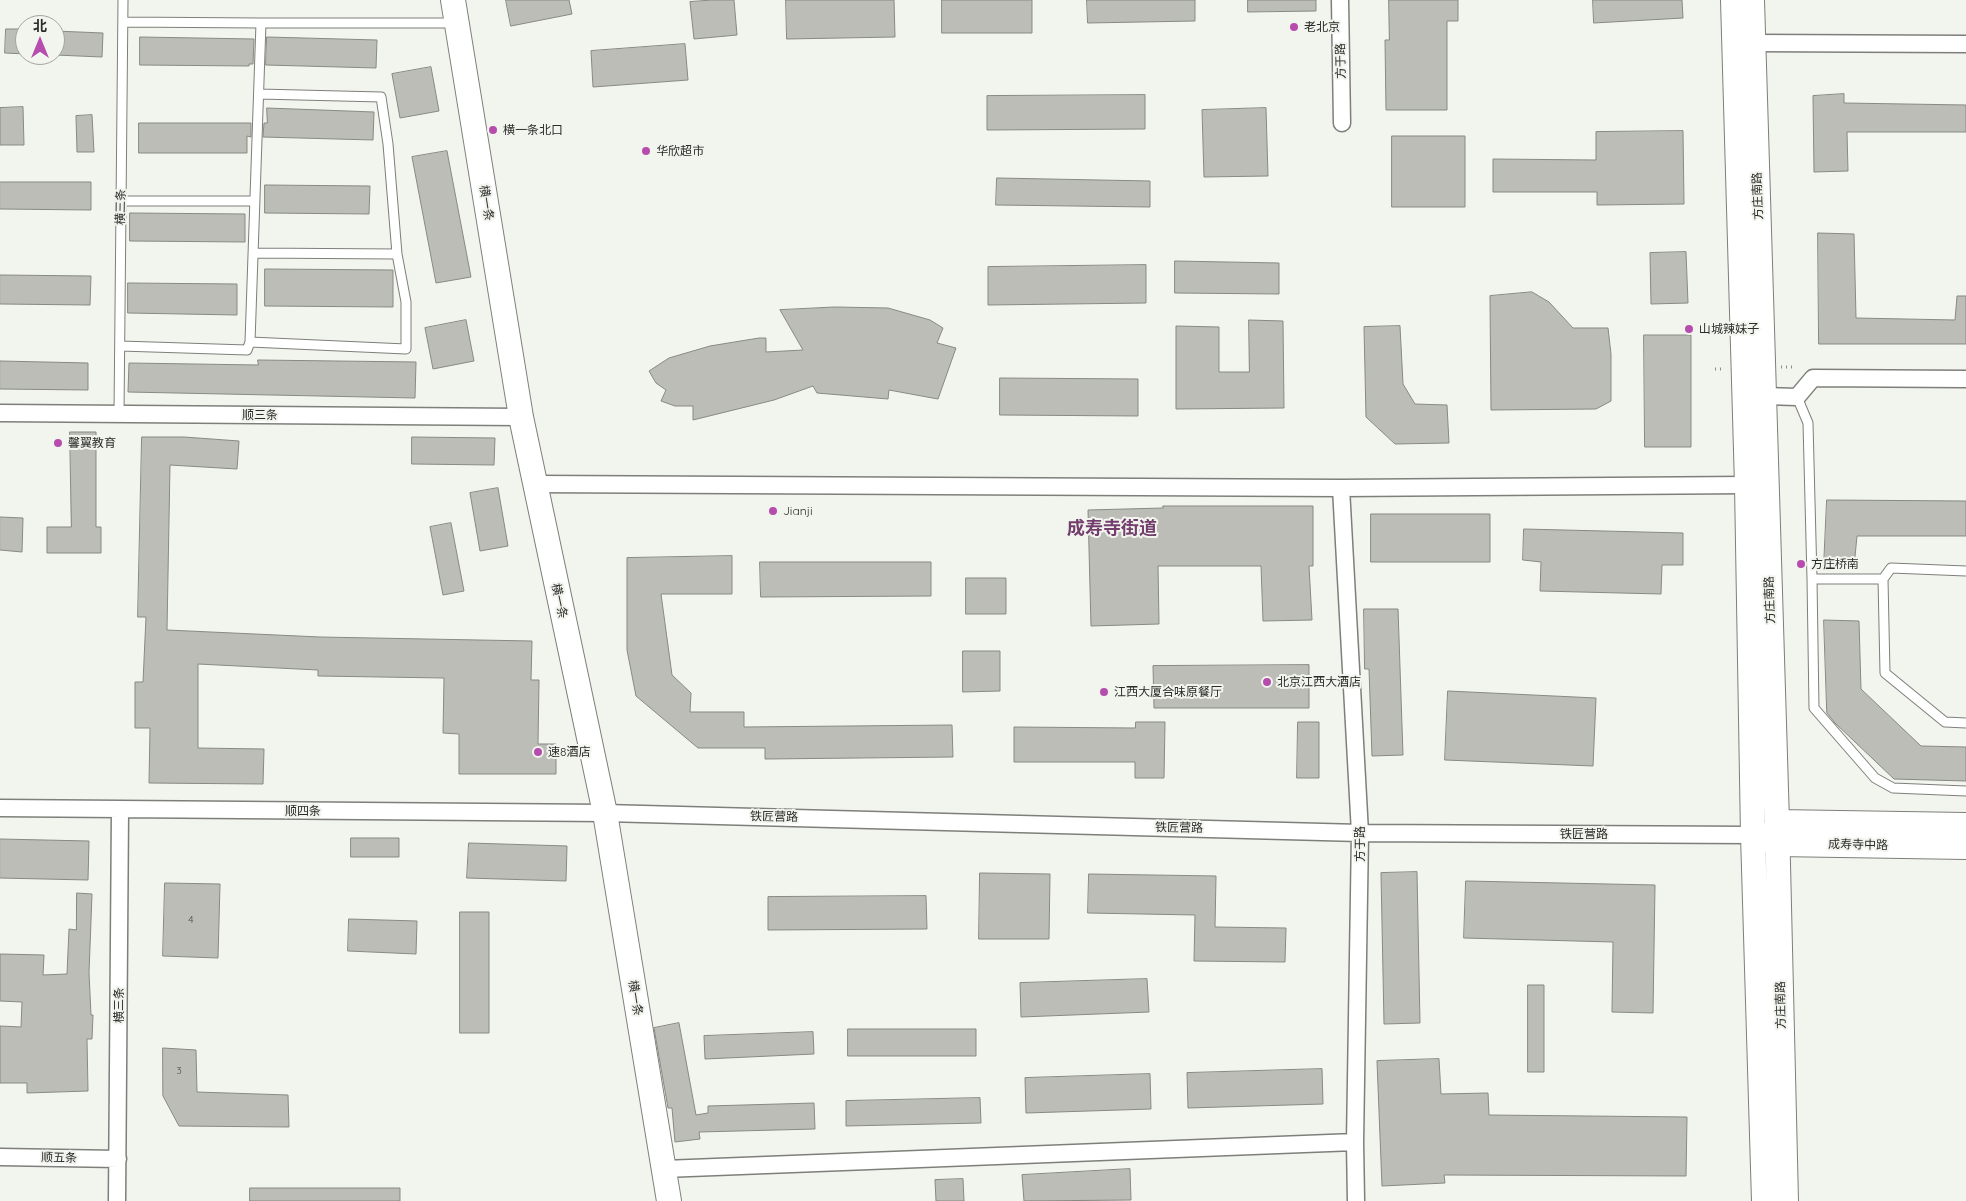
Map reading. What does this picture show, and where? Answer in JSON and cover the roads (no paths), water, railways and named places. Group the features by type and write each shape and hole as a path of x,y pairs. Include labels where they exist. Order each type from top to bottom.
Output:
{"main road":[{"name":"横一条","path":"453,0 521,417 605,813 669,1201"},
{"name":"方庄南路","path":"1733,0 1747,485 1752,835 1764,1201"},
{"name":"方庄南路","path":"1752,0 1786,1201"},
{"name":"成寿寺中路","path":"1752,835 1966,825"},
{"name":"成寿寺中路","path":"1777,833 1966,847"}],"street":[{"name":"方于路","path":"1340,0 1342,123"},
{"path":"1753,43 1966,44"},
{"path":"1764,396 1797,397 1813,378 1966,380"},
{"name":"顺三条","path":"0,413 521,417"},
{"path":"534,484 1341,488 1747,485"},
{"name":"方于路","path":"1341,488 1360,833 1355,1142 1356,1201"},
{"name":"顺四条","path":"0,808 605,813"},
{"name":"横三条","path":"117,1201 120,810"},
{"name":"铁匠营路","path":"605,813 1360,833 1752,835"},
{"path":"664,1169 1355,1142"},
{"name":"顺五条","path":"0,1157 118,1159"}],"lane":[{"name":"横三条","path":"119,414 123,0"},
{"path":"123,22 457,24"},
{"path":"120,346 247,350 250,342 261,24"},
{"path":"250,342 406,349 406,302 397,254 388,144 381,96 259,94"},
{"path":"121,201 255,201"},
{"path":"253,253 397,254"},
{"path":"1797,397 1808,423 1814,708 1875,778 1892,788 1966,791"},
{"path":"1966,570 1891,568 1884,579 1886,673 1946,722 1966,723"},
{"path":"1812,579 1884,579"}],"place":[{"name":"老北京","path":"1294,27"},
{"name":"横一条北口","path":"493,130"},
{"name":"华欣超市","path":"646,151"},
{"name":"山城辣妹子","path":"1689,329"},
{"name":"馨翼教育","path":"58,443"},
{"name":"Jianji","path":"773,511"},
{"name":"方庄桥南","path":"1801,564"},
{"name":"北京江西大酒店","path":"1267,682"},
{"name":"江西大厦合味原餐厅","path":"1104,692"},
{"name":"速8酒店","path":"538,752"}],"district":[{"name":"成寿寺街道","path":"1112,529"}]}
